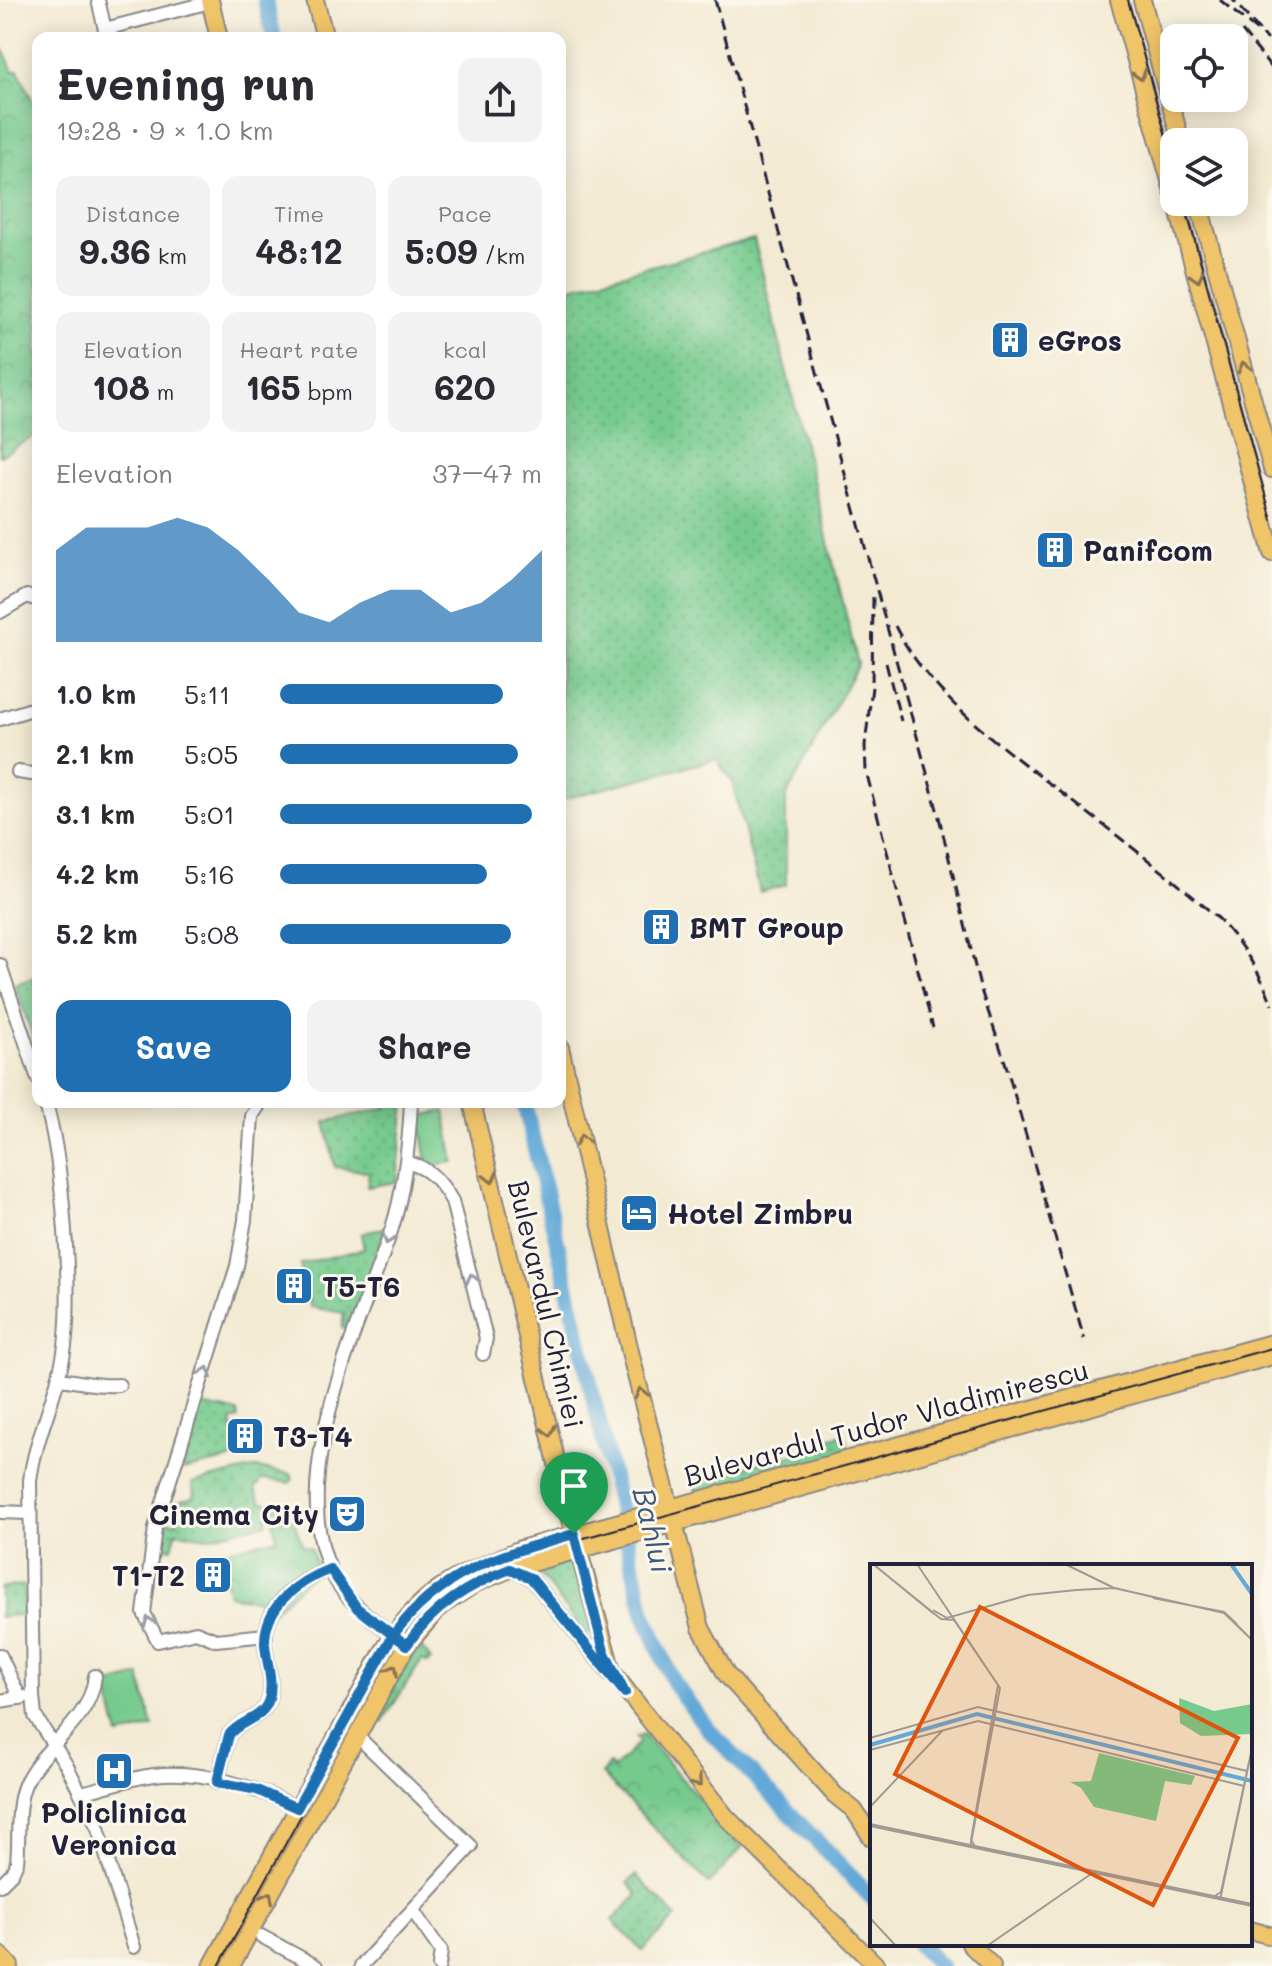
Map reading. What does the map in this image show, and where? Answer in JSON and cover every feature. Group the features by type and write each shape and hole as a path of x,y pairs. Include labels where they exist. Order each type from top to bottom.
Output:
{"main road":[{"path":"315,0 323,32"},
{"path":"1119,0 1160,145"},
{"path":"1142,0 1177,128"},
{"path":"205,3 217,32"},
{"path":"1180,216 1271,541"},
{"path":"1202,216 1272,469"},
{"path":"566,1073 632,1360 701,1628 716,1660 835,1795 870,1819"},
{"name":"Bulevardul Chimiei","path":"473,1108 604,1651 625,1693 726,1817 877,1966"},
{"name":"Bulevardul Tudor Vladimirescu","path":"212,1966 297,1808 421,1603 456,1576 486,1562 574,1534 594,1538 1272,1343"},
{"name":"Bulevardul Tudor Vladimirescu","path":"674,1515 1272,1356"},
{"name":"Bulevardul Tudor Vladimirescu","path":"231,1966 356,1735 400,1640 441,1606 476,1583 510,1569 574,1534"},
{"path":"854,1810 870,1835"},
{"path":"1252,1931 1272,1936"},
{"path":"972,1946 992,1966"},
{"path":"0,1955 10,1966"}],"street":[{"path":"98,0 106,32"},
{"path":"109,32 205,3"},
{"path":"0,612 27,596 32,598"},
{"path":"0,719 32,709"},
{"path":"18,772 32,774"},
{"path":"0,965 32,1061"},
{"path":"26,1697 28,1513 33,1453 64,1355 65,1277 56,1147 46,1108"},
{"path":"257,1108 252,1116 245,1220 237,1266 159,1511 144,1613 158,1641 196,1632 207,1639 216,1640 266,1635"},
{"path":"400,1640 357,1608 330,1569 315,1505 317,1473 341,1368 393,1227 406,1163 411,1108"},
{"path":"406,1163 421,1166 445,1189 452,1201 486,1338 483,1354"},
{"path":"58,1379 84,1382 91,1386 119,1385"},
{"path":"0,1512 28,1513"},
{"path":"217,1782 229,1735 258,1715 269,1700 266,1635 270,1619 288,1591 330,1569"},
{"path":"510,1569 531,1578 625,1693"},
{"path":"0,1655 26,1697 48,1751 82,1793 98,1828 134,1947"},
{"path":"0,1885 12,1873 17,1862 24,1785 88,1704 95,1676"},
{"path":"0,1701 26,1697"},
{"path":"356,1735 471,1846 361,1966"},
{"path":"82,1793 155,1775 175,1774 257,1790 297,1808"},
{"path":"413,1911 441,1951 439,1966"},
{"path":"261,1936 316,1966"}],"green space":[{"path":"0,42 13,71 18,70 32,99 32,437 0,456"},
{"path":"754,239 858,664 786,797 786,885 760,892 732,781 716,759 566,798 566,288"},
{"path":"32,979 32,1035 15,984"},
{"path":"385,1108 404,1108 397,1182 367,1187 369,1172 335,1167 325,1122"},
{"path":"445,1111 454,1162 428,1166 419,1116"},
{"path":"386,1227 349,1329 342,1328 344,1313 310,1307 300,1264 364,1249 361,1234"},
{"path":"200,1405 238,1412 239,1419 231,1421 238,1450 247,1449 249,1455 183,1470"},
{"path":"840,1435 847,1440 849,1453 738,1484 737,1479 699,1493 693,1486 696,1478 824,1447 823,1439"},
{"path":"256,1468 291,1474 293,1479 289,1483 263,1479 255,1489 261,1502 287,1505 289,1512 266,1517 267,1523 208,1537 176,1532 172,1548 156,1545 159,1526 164,1527 165,1521 176,1523 178,1514 167,1511 169,1504 195,1497 192,1483"},
{"path":"292,1517 303,1546 311,1548 316,1565 314,1573 267,1617 259,1616 261,1600 229,1595 218,1552 277,1538 273,1522"},
{"path":"566,1562 575,1564 592,1630 587,1636 538,1572"},
{"path":"23,1585 24,1614 0,1617 0,1588"},
{"path":"419,1644 431,1660 428,1663 422,1660 382,1722 376,1718"},
{"path":"140,1676 153,1727 119,1736 106,1685"},
{"path":"643,1734 742,1848 709,1884 602,1774 609,1764 613,1769 640,1742 636,1737"},
{"path":"636,1875 676,1917 642,1951 612,1920 638,1895 628,1883"}],"waterway":[{"name":"Bahlui","path":"265,0 273,32"},
{"name":"Bahlui","path":"525,1108 644,1613 673,1682 707,1728 870,1896"},
{"name":"Bahlui","path":"920,1946 940,1966"}],"tram line":[{"path":"1128,0 1164,128"},
{"path":"1188,216 1272,520"},
{"path":"219,1966 389,1654 421,1613 455,1585 495,1565 544,1549 1272,1348"}],"railway":[{"path":"715,0 938,813 980,987 1006,1065 1084,1339"},
{"path":"1220,0 1267,39 1233,0"},
{"path":"1248,38 1272,68"},
{"path":"873,597 872,687 865,745 866,771 933,1028"},
{"path":"895,626 928,675 969,718 1219,919 1250,959 1272,1005"},
{"path":"886,663 901,721"}],"place":[{"name":"eGros","path":"1010,340"},
{"name":"Panifcom","path":"1055,550"},
{"name":"BMT Group","path":"661,927"},
{"name":"Hotel Zimbru","path":"639,1213"},
{"name":"T5-T6","path":"294,1286"},
{"name":"T3-T4","path":"245,1436"},
{"name":"Cinema City","path":"347,1514"},
{"name":"T1-T2","path":"213,1575"},
{"name":"Policlinica Veronica","path":"114,1771"}],"route":[{"path":"574,1534 521,1549 456,1576 431,1593 393,1635 357,1608 330,1569 288,1591 270,1619 266,1635 271,1685 269,1700 258,1715 229,1735 217,1782 257,1790 297,1808 328,1747 393,1635 407,1645 441,1606 476,1583 510,1569 526,1573 531,1578 625,1693 604,1651 574,1534"}]}
